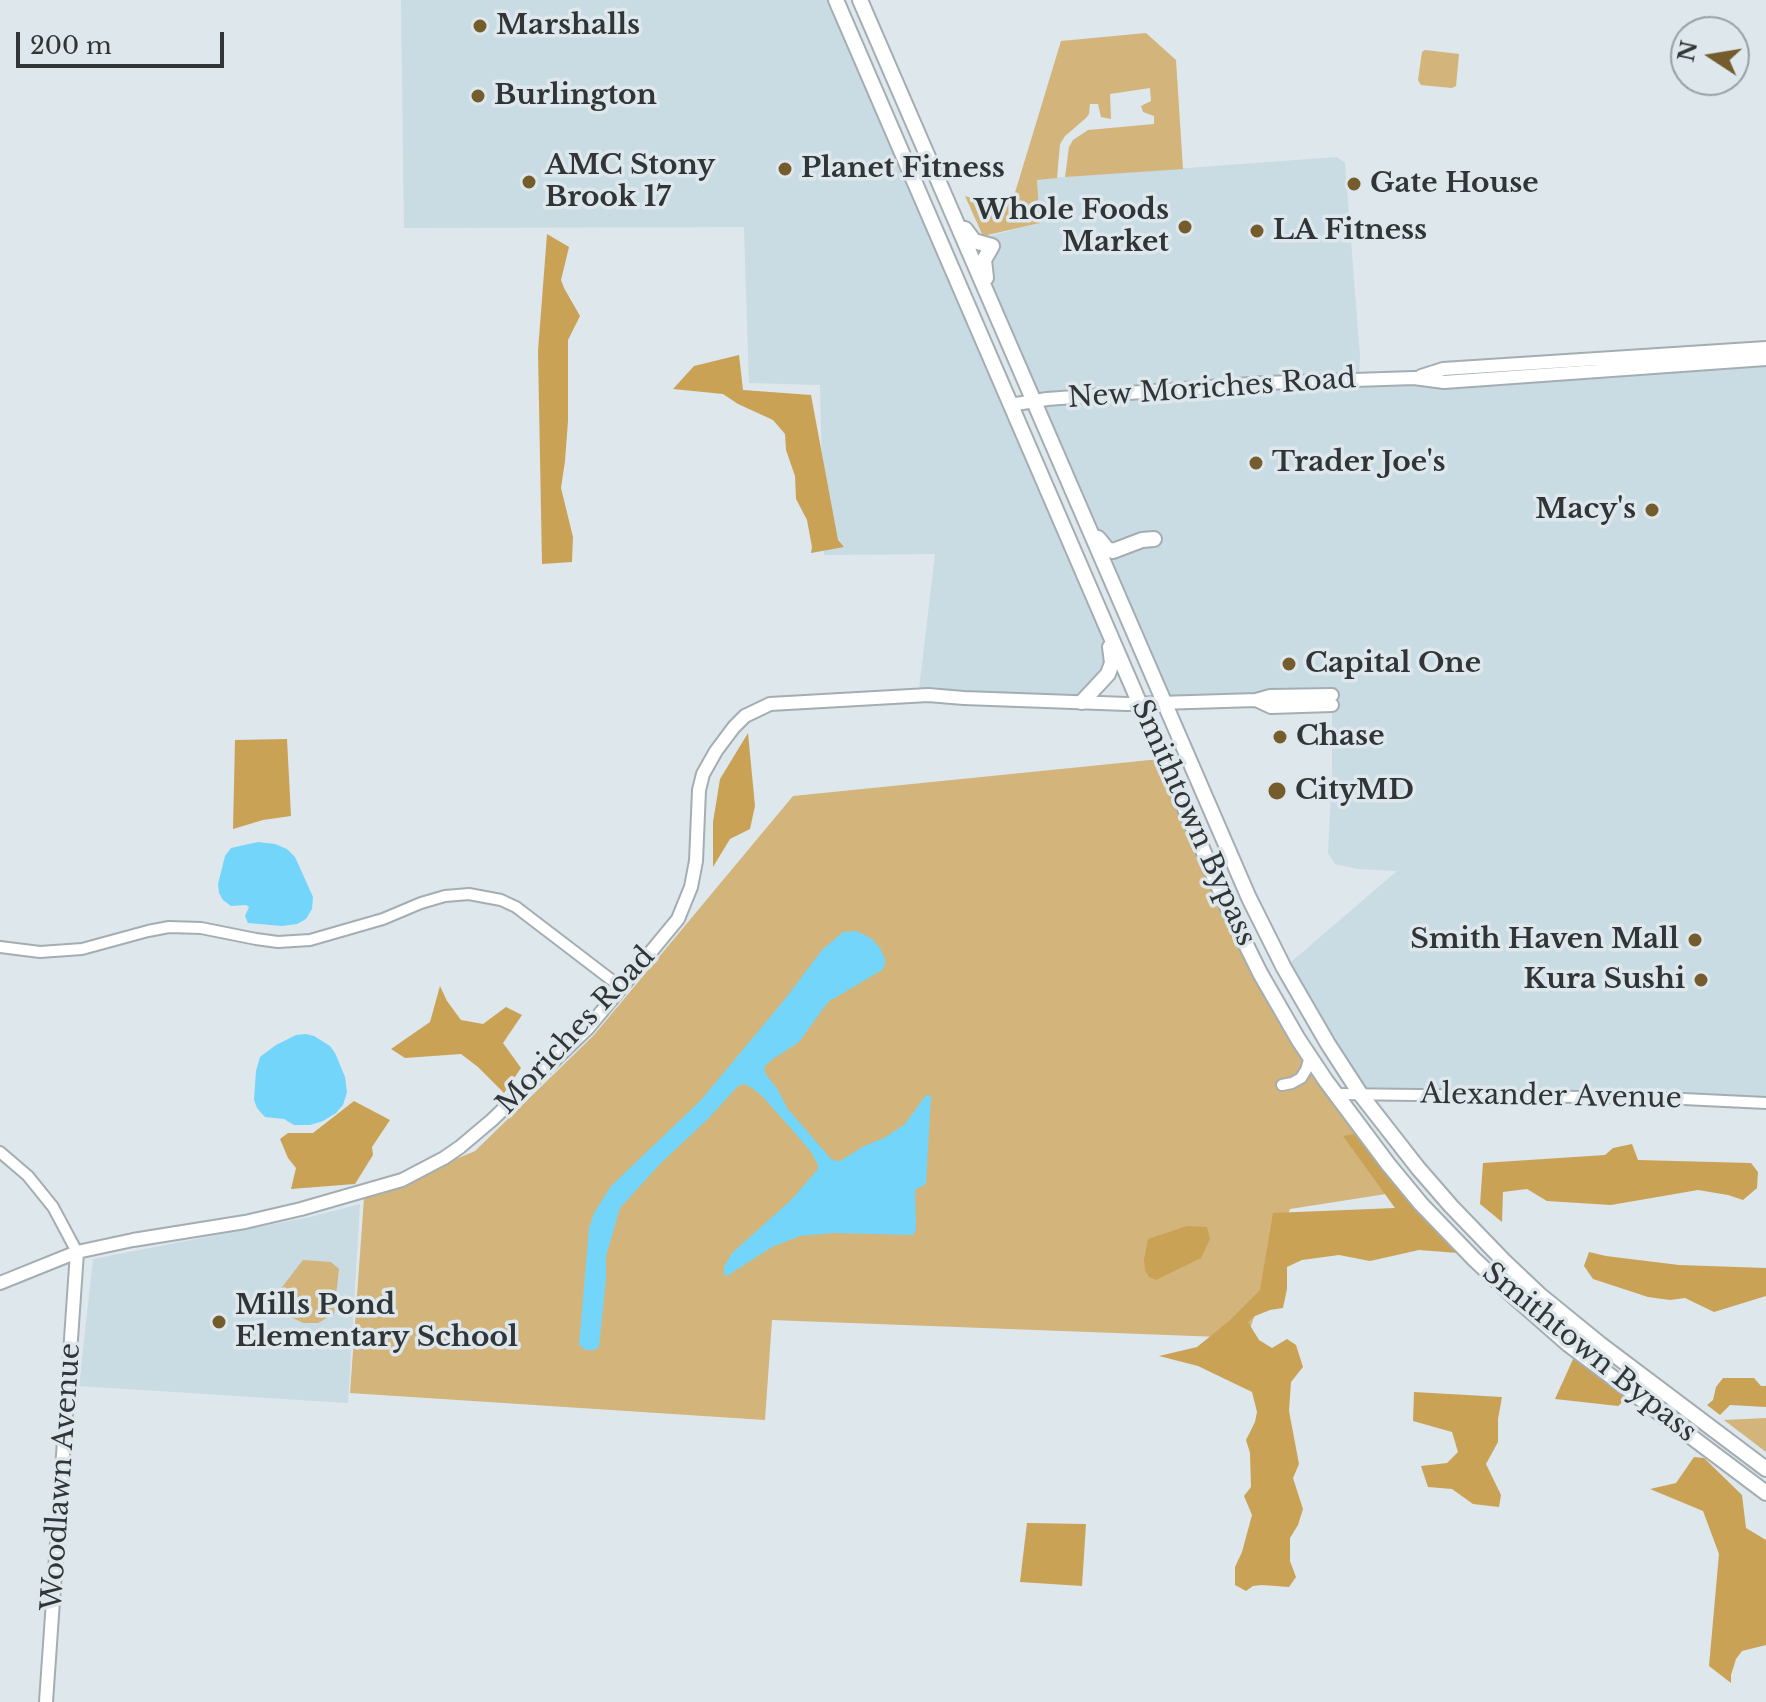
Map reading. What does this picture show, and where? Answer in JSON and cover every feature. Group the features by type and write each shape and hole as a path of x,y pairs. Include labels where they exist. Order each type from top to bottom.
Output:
{"highway":[{"name":"Smithtown Bypass","path":"836,0 1238,929 1310,1057 1404,1184 1492,1277 1568,1344 1766,1493"},
{"name":"Smithtown Bypass","path":"860,0 1239,875 1271,944 1309,1013 1361,1095 1434,1188 1522,1279 1600,1344 1766,1469"},
{"path":"950,207 974,241 992,246 984,265 991,302"},
{"path":"1089,528 1111,551 1154,539 1116,561 1114,586"},
{"path":"1082,702 1105,679 1111,667 1103,620"},
{"path":"1731,1467 1766,1501"}],"main road":[{"name":"New Moriches Road","path":"1414,378 1443,369 1766,348"},
{"name":"New Moriches Road","path":"1010,405 1264,383 1414,378 1444,382 1766,359"},
{"name":"Moriches Road","path":"0,1283 77,1252 301,1209 402,1180 444,1158 492,1120 588,1028 678,919 691,887 696,861 699,790 703,774 716,751 745,716 770,704 928,695 1139,703 1256,700 1270,696 1332,700"},
{"name":"Woodlawn Avenue","path":"46,1702 77,1252"}],"street":[{"path":"0,947 40,952 82,949 169,927 201,928 278,942 310,940 383,919 445,896 469,894 501,900 516,907 622,988"},
{"path":"1282,1085 1301,1078 1310,1057"},
{"name":"Alexander Avenue","path":"1336,1094 1663,1098 1766,1103"},
{"path":"0,1152 28,1176 53,1207 77,1252"}],"shaded area":[{"path":"401,0 836,0 1118,654 1099,692 1071,698 919,690 935,554 824,555 820,385 749,383 744,227 404,228"},
{"path":"1146,33 1176,60 1183,169 1065,177 1069,147 1073,140 1088,130 1154,124 1154,116 1143,112 1141,106 1151,101 1150,88 1110,94 1111,119 1101,117 1098,104 1090,104 1086,118 1060,144 1057,178 1037,180 1040,223 983,236 965,196 1007,205 1014,196 1061,41"},
{"path":"1422,52 1459,54 1456,86 1421,85 1418,80"},
{"path":"1337,157 1345,163 1360,357 1359,380 1766,348 1766,1103 1361,1095 1284,968 1397,871 1335,864 1328,853 1332,696 1164,702 966,242 1040,223 1037,179"},
{"path":"547,234 569,247 561,280 580,316 568,340 568,421 561,488 573,537 572,562 542,564 538,351"},
{"path":"739,355 743,390 811,395 838,540 844,547 811,553 807,520 796,499 795,476 786,450 785,434 773,420 723,394 673,389 694,366"},
{"path":"748,733 755,806 750,829 730,839 713,867 713,822 720,779"},
{"path":"287,739 291,816 233,829 235,740"},
{"path":"1160,759 1282,1015 1405,1191 1290,1209 1247,1338 772,1320 765,1420 350,1393 364,1198 475,1151 594,1035 793,796"},
{"path":"440,986 461,1020 483,1024 506,1007 522,1015 503,1043 521,1068 504,1093 461,1054 405,1058 391,1049 430,1022"},
{"path":"354,1101 390,1120 372,1147 373,1155 355,1184 291,1189 296,1168 280,1139 288,1133 313,1133"},
{"path":"1354,1134 1415,1208 1458,1253 1419,1250 1370,1261 1339,1255 1302,1260 1287,1267 1283,1308 1255,1316 1248,1322 1259,1340 1272,1348 1287,1339 1296,1345 1303,1367 1291,1382 1289,1411 1299,1464 1293,1478 1303,1509 1290,1538 1290,1561 1296,1577 1289,1587 1262,1585 1246,1591 1235,1585 1235,1567 1252,1515 1244,1496 1251,1487 1250,1453 1246,1440 1257,1412 1252,1392 1198,1366 1159,1356 1197,1347 1260,1290 1273,1213 1395,1208 1343,1136"},
{"path":"1632,1144 1638,1160 1751,1163 1758,1172 1757,1188 1743,1200 1698,1190 1611,1205 1547,1201 1527,1189 1503,1192 1502,1222 1480,1204 1483,1163 1605,1155 1613,1148"},
{"name":"Mills Pond Elementary School","path":"360,1204 348,1403 79,1386 93,1259 310,1217"},
{"path":"1187,1226 1207,1227 1210,1239 1201,1258 1156,1280 1149,1277 1144,1260 1148,1239"},
{"path":"1589,1252 1679,1265 1766,1268 1766,1296 1714,1312 1685,1298 1670,1300 1648,1297 1593,1279 1584,1266"},
{"path":"303,1260 331,1262 339,1269 334,1314 318,1323 303,1323 287,1315 276,1295"},
{"path":"1574,1357 1629,1397 1618,1406 1555,1399"},
{"path":"1723,1378 1754,1378 1761,1386 1766,1386 1766,1407 1730,1405 1720,1415 1707,1405 1713,1400 1716,1387"},
{"path":"1414,1392 1502,1397 1498,1442 1486,1464 1501,1495 1499,1507 1473,1504 1452,1489 1428,1487 1421,1466 1447,1463 1458,1452 1452,1432 1413,1421"},
{"path":"1766,1418 1766,1452 1724,1420"},
{"path":"1694,1457 1704,1458 1742,1495 1746,1528 1766,1540 1766,1645 1742,1651 1736,1659 1731,1683 1709,1666 1719,1554 1703,1511 1650,1489 1676,1483"},
{"path":"1027,1523 1086,1524 1082,1586 1020,1582"}],"water":[{"path":"258,842 275,844 295,857 313,897 312,909 306,919 297,924 248,923 245,916 249,907 231,906 219,893 218,884 225,856 231,848"},
{"path":"856,931 871,938 880,948 885,959 882,970 828,1002 799,1042 764,1068 787,1108 832,1160 840,1161 884,1138 905,1124 926,1095 931,1096 926,1184 915,1190 916,1229 913,1235 834,1233 800,1236 772,1247 724,1275 724,1267 732,1253 791,1200 818,1169 811,1152 763,1097 744,1084 738,1086 620,1208 606,1256 599,1347 586,1350 579,1345 589,1228 594,1213 611,1186 701,1100 822,950 843,932"},
{"path":"306,1034 330,1046 335,1053 345,1077 347,1092 343,1105 323,1121 310,1125 294,1125 284,1119 265,1117 254,1100 260,1057 296,1035"}],"place":[{"name":"Marshalls","path":"480,26"},
{"name":"Burlington","path":"478,96"},
{"name":"Planet Fitness","path":"785,169"},
{"name":"AMC Stony Brook 17","path":"529,182"},
{"name":"Gate House","path":"1354,184"},
{"name":"Whole Foods Market","path":"1185,227"},
{"name":"LA Fitness","path":"1257,231"},
{"name":"Trader Joe's","path":"1256,463"},
{"name":"Macy's","path":"1652,510"},
{"name":"Capital One","path":"1289,664"},
{"name":"Chase","path":"1280,737"},
{"name":"CityMD","path":"1277,791"},
{"name":"Smith Haven Mall","path":"1695,940"},
{"name":"Kura Sushi","path":"1701,980"},
{"name":"Mills Pond Elementary School","path":"219,1322"}]}
